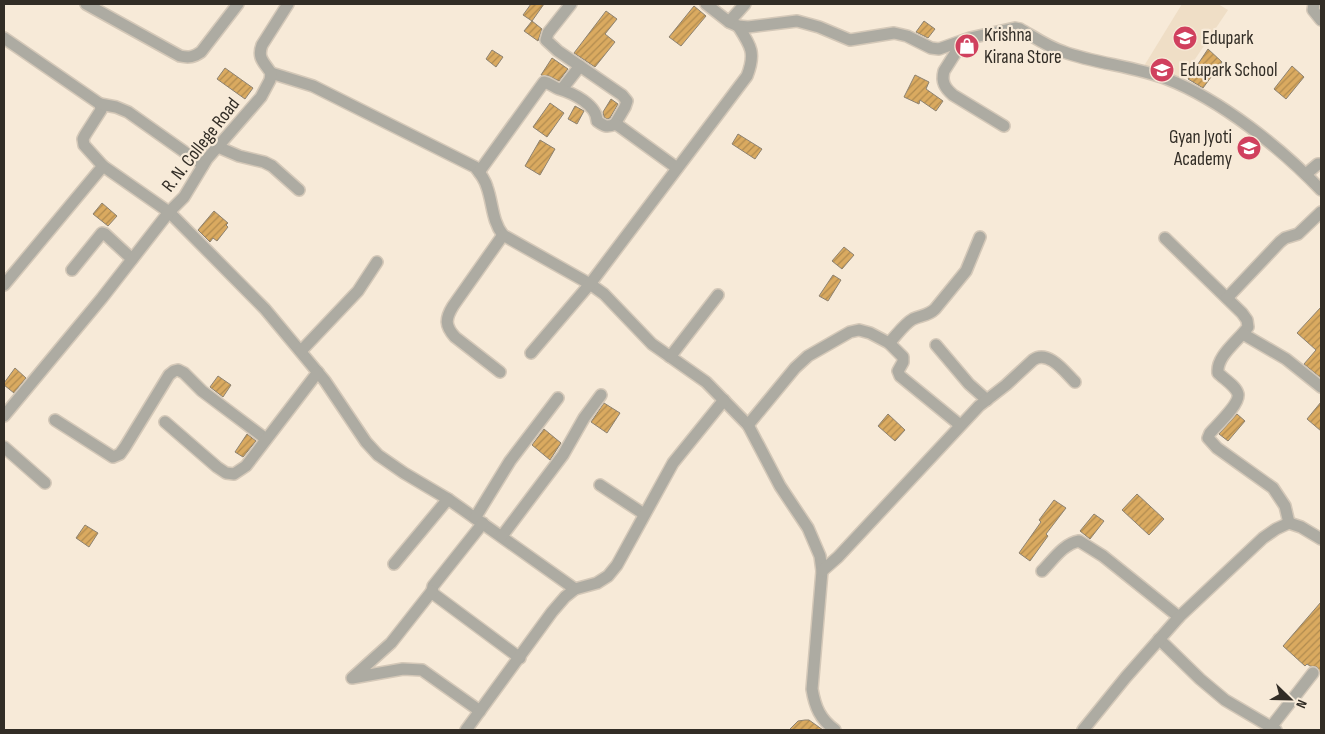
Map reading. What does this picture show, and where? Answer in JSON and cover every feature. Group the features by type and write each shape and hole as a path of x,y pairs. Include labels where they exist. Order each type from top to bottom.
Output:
{"street":[{"path":"87,4 180,56 187,58 201,52 238,4"},
{"path":"288,4 259,51 262,62 271,73 313,86 466,160 475,167 488,187 496,224 503,235 590,284 612,302 652,344 706,382 748,425 780,486 808,528 820,556 822,571 812,689 818,713 827,728"},
{"path":"479,172 544,82 562,89 589,106 597,116 597,121 604,126 608,127 614,124 625,107 627,101 622,95 550,45 546,40 548,33 571,4"},
{"path":"531,353 590,284 746,76 752,62 751,50 734,24 706,4"},
{"path":"734,24 745,4"},
{"path":"1314,4 1312,10 1321,20"},
{"path":"734,24 748,27 798,21 818,26 850,40 894,33 906,36 931,48 939,49 1015,28 1020,29 1064,52 1167,79 1219,107 1260,135 1306,174 1321,190"},
{"path":"4,38 100,104 116,107 128,112 203,165"},
{"path":"963,41 944,71 943,82 953,95 1004,126"},
{"path":"562,89 580,66"},
{"name":"R. N. College Road","path":"4,416 102,298 168,212 184,197 203,165 261,97 270,80 271,73"},
{"path":"100,104 101,110 83,139 84,145 103,166 168,212 258,302 302,351 366,442 378,455 479,520 575,590"},
{"path":"614,124 677,168"},
{"path":"218,146 239,156 264,162 272,166 299,190"},
{"path":"1306,174 1314,166 1321,164"},
{"path":"4,285 103,166"},
{"path":"1227,298 1280,242 1285,238 1298,234 1321,212"},
{"path":"72,270 102,233 132,259"},
{"path":"500,372 455,337 449,331 447,322 448,314 453,306 503,235"},
{"path":"889,343 914,318 927,316 935,309 966,272 980,238"},
{"path":"1165,238 1247,320 1248,327 1221,359 1217,367 1218,373 1235,388 1238,394 1238,401 1210,433 1208,438 1217,448 1273,488 1285,506 1289,523"},
{"path":"302,351 358,291 377,262"},
{"path":"670,357 718,295"},
{"path":"748,425 794,368 808,356 842,335 860,330 889,343 903,357 903,362 898,371 900,376 960,425"},
{"path":"1243,334 1286,359 1321,387"},
{"path":"936,345 969,384 987,400"},
{"path":"822,571 844,551 960,425 1037,356 1048,358 1075,382"},
{"path":"55,420 113,457 120,454 126,446 169,375 178,370 184,373 202,391 266,439"},
{"path":"165,422 217,467 226,473 234,474 240,472 246,466 318,372"},
{"path":"502,536 563,455 584,418 601,394"},
{"path":"480,711 422,670 403,669 352,678 391,644 432,590 479,520 510,461 558,398"},
{"path":"466,730 565,597 575,590 597,583 608,576 625,552 673,463 724,400"},
{"path":"4,447 44,483"},
{"path":"600,485 644,514"},
{"path":"394,564 448,499"},
{"path":"1083,730 1126,677 1179,617 1263,538 1276,528 1289,523 1301,527 1321,539"},
{"path":"1042,571 1065,547 1072,542 1079,541 1102,556 1179,617"},
{"path":"432,590 435,595 520,658"},
{"path":"1159,639 1200,679 1225,700 1274,728 1294,695 1313,672"}],"shaded area":[{"name":"Edupark","path":"1182,4 1218,4 1228,10 1181,80 1144,66"}],"building":[{"path":"531,4 544,4 532,21 523,15"},
{"path":"694,6 706,16 681,46 669,37"},
{"path":"606,11 617,19 605,34 615,42 595,67 574,53"},
{"path":"532,21 542,29 538,41 524,31"},
{"path":"924,21 935,29 928,38 916,32"},
{"path":"1208,49 1222,62 1203,88 1188,79"},
{"path":"492,50 503,57 496,67 486,59"},
{"path":"552,58 568,69 559,81 549,76 541,75"},
{"path":"1292,66 1304,77 1286,99 1274,89"},
{"path":"225,68 253,88 245,99 217,79"},
{"path":"915,75 929,82 926,89 943,101 936,111 920,100 919,104 904,97"},
{"path":"611,99 618,104 610,118 607,119 604,117 603,112"},
{"path":"550,103 564,113 547,137 533,127"},
{"path":"575,106 584,111 577,124 568,119"},
{"path":"738,134 762,149 755,159 732,144"},
{"path":"540,140 555,149 540,175 525,166"},
{"path":"102,203 117,216 108,226 93,214"},
{"path":"214,211 228,223 226,225 228,227 217,241 213,238 210,242 198,230"},
{"path":"844,247 854,255 842,269 832,261"},
{"path":"833,275 841,280 828,301 819,296"},
{"path":"1321,307 1321,378 1304,364 1316,350 1297,333"},
{"path":"15,368 26,378 14,393 4,383"},
{"path":"218,376 231,385 223,397 210,387"},
{"path":"1321,402 1321,431 1307,419"},
{"path":"604,403 620,413 607,433 591,422"},
{"path":"888,414 905,430 895,441 878,426"},
{"path":"1237,414 1245,421 1228,441 1219,434"},
{"path":"544,429 561,443 550,460 532,445"},
{"path":"247,434 256,441 243,457 235,452"},
{"path":"1137,494 1164,519 1149,535 1122,510"},
{"path":"1054,500 1066,508 1046,534 1048,536 1030,561 1019,553"},
{"path":"1094,514 1104,521 1090,539 1080,531"},
{"path":"85,525 98,533 89,547 76,538"},
{"path":"1321,602 1321,675 1317,667 1307,664 1305,666 1283,646"},
{"path":"809,720 823,730 789,730 798,721"}],"place":[{"name":"Edupark","path":"1185,38"},
{"name":"Krishna Kirana Store","path":"967,46"},
{"name":"Edupark School","path":"1162,70"},
{"name":"Gyan Jyoti Academy","path":"1249,148"}]}
